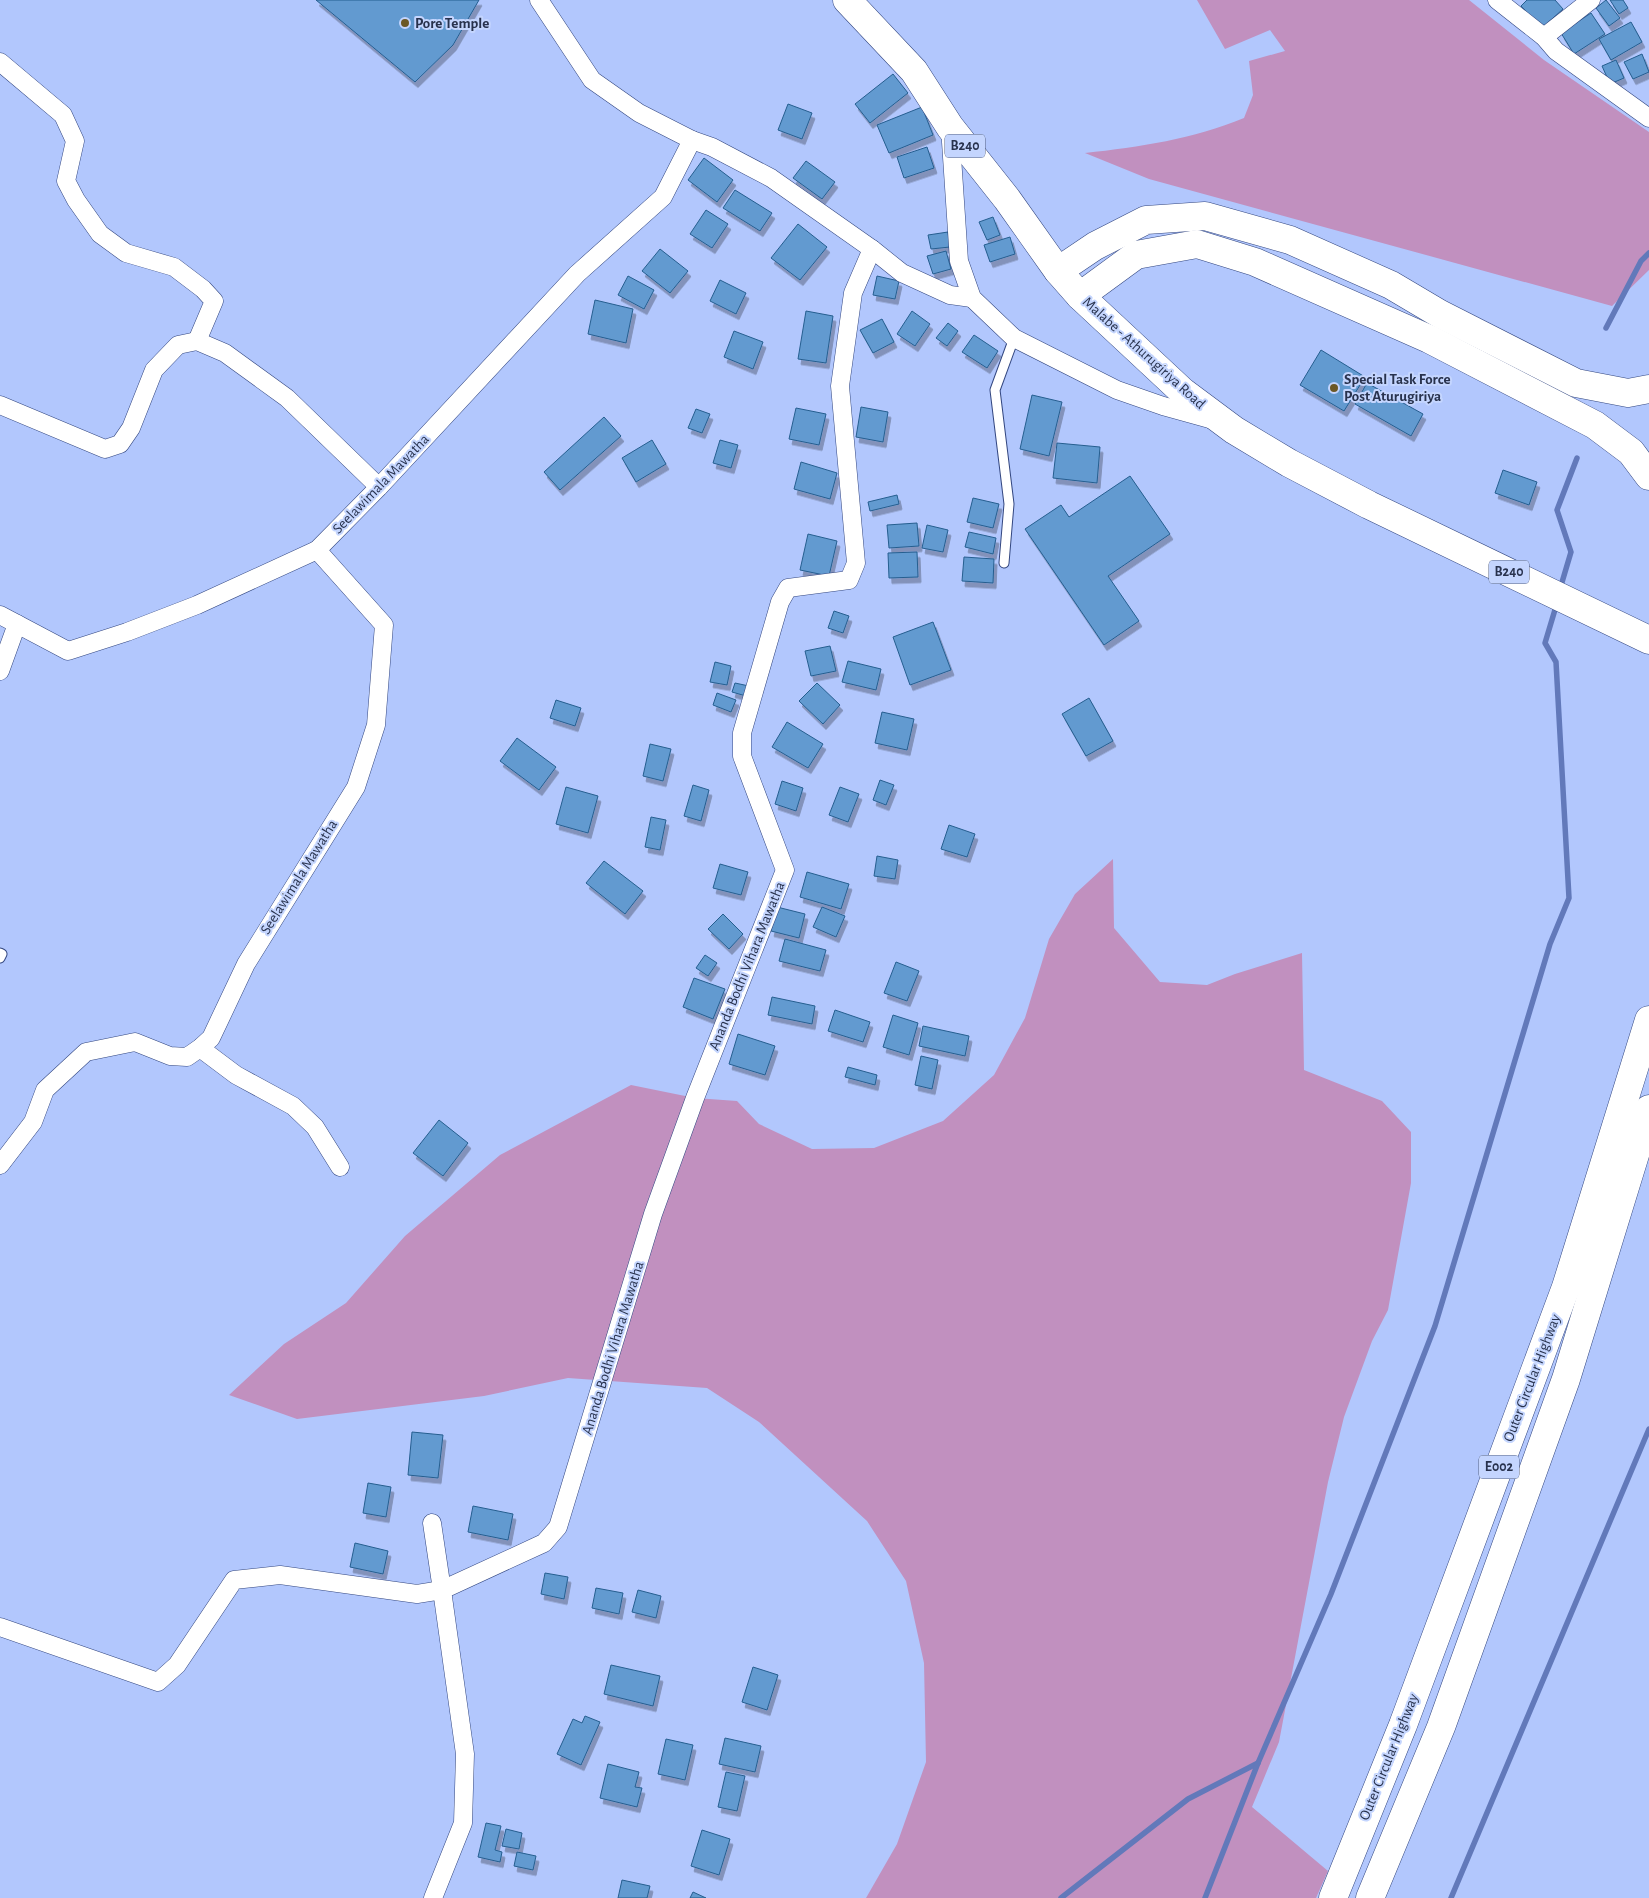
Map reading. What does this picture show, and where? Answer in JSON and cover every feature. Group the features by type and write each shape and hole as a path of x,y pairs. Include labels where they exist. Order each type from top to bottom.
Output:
{"main road":[{"name":"Malabe - Athurugiriya Road","path":"856,3 914,71 950,127 1007,199 1058,271 1080,296 1183,392 1222,422 1289,463 1369,505 1649,640"},
{"path":"1058,271 1096,246 1146,220 1205,216 1298,244 1391,286 1440,314 1576,382 1628,393 1649,389"},
{"path":"1080,296 1136,255 1197,244 1255,262 1430,339 1595,425 1630,452 1649,476"},
{"name":"Outer Circular Highway","path":"1333,1898 1403,1725 1566,1287 1648,1017"},
{"name":"Outer Circular Highway","path":"1370,1898 1441,1727 1566,1379 1649,1109"},
{"path":"1614,1226 1649,1142"}],"street":[{"path":"539,0 592,80 639,113 692,140 712,147 771,178 872,248 902,273 950,295 972,298"},
{"path":"1497,0 1544,37 1556,51 1649,118"},
{"path":"1544,37 1591,0"},
{"path":"0,62 64,115 76,141 66,181 76,200 100,234 126,253 174,267 203,289 214,301 197,341"},
{"path":"950,127 959,261 972,298 1014,338 1117,390 1163,406 1222,422"},
{"name":"Seelawimala Mawatha","path":"194,1052 211,1038 246,964 356,787 376,724 384,625 317,550 379,487 577,274 663,197 692,140"},
{"name":"Ananda Bodhi Vihara Mawatha","path":"442,1590 544,1543 558,1527 653,1214 695,1098 785,870 742,756 742,733 780,602 788,588 849,580 856,563 840,386 853,293 872,248"},
{"path":"0,406 105,449 120,444 131,428 154,370 178,345 197,341 225,353 287,398 379,487"},
{"path":"0,615 68,651 128,632 197,605 317,550"},
{"path":"0,671 17,624"},
{"path":"0,1165 33,1122 45,1090 86,1052 135,1042 170,1056 194,1052 293,1106 315,1127 340,1167"},
{"path":"432,1523 465,1754 463,1823 433,1898"},
{"path":"0,1627 158,1682 177,1665 234,1580 280,1575 417,1594 442,1590"}],"lane":[{"path":"1004,563 1009,504 995,390 1014,338"},
{"path":"0,952 2,954 0,958"}],"shaded area":[{"path":"1197,0 1469,0 1544,60 1649,132 1649,270 1612,306 1149,179 1085,153 1186,137 1244,118 1253,95 1249,61 1285,51 1270,30 1225,49"},
{"path":"1113,859 1114,928 1160,982 1207,985 1302,953 1304,1070 1382,1101 1411,1132 1411,1183 1388,1310 1372,1341 1344,1417 1328,1482 1279,1742 1252,1807 1328,1871 1316,1898 866,1898 897,1844 926,1762 924,1663 906,1581 867,1521 759,1422 707,1388 568,1378 484,1396 297,1419 229,1395 284,1344 346,1303 405,1236 500,1155 631,1085 695,1098 737,1101 759,1124 812,1149 874,1148 943,1121 994,1075 1025,1018 1049,939 1075,894"}],"building":[{"name":"Pore Temple","path":"316,0 479,0 453,45 415,82"},
{"path":"1527,0 1555,0 1563,9 1542,28 1521,6"},
{"path":"1606,0 1620,18 1609,26 1596,8"},
{"path":"1610,0 1623,0 1628,8 1619,14"},
{"path":"1591,13 1605,34 1574,54 1561,33"},
{"path":"1631,22 1642,42 1611,60 1599,39"},
{"path":"1642,54 1649,72 1633,79 1624,62"},
{"path":"1616,60 1624,78 1610,84 1602,66"},
{"path":"893,74 908,93 870,123 855,104"},
{"path":"788,104 812,113 802,139 778,130"},
{"path":"922,107 933,135 889,153 877,125"},
{"path":"927,147 934,168 904,178 897,157"},
{"path":"704,158 733,180 717,202 688,180"},
{"path":"806,161 835,182 822,199 793,178"},
{"path":"735,190 772,213 760,231 723,208"},
{"path":"706,210 728,224 712,248 690,234"},
{"path":"993,217 1000,235 987,240 979,222"},
{"path":"798,224 827,247 800,280 771,258"},
{"path":"948,232 950,247 931,249 928,235"},
{"path":"1010,237 1015,254 990,262 984,245"},
{"path":"660,249 688,271 670,293 642,271"},
{"path":"946,251 951,269 933,274 927,256"},
{"path":"628,276 654,290 644,309 618,295"},
{"path":"877,276 899,281 895,299 873,295"},
{"path":"720,280 746,293 736,314 710,301"},
{"path":"595,300 633,309 626,343 588,334"},
{"path":"806,311 833,316 826,363 798,359"},
{"path":"912,311 930,324 915,346 897,334"},
{"path":"882,319 894,342 873,353 860,330"},
{"path":"948,323 958,331 947,346 936,338"},
{"path":"734,331 763,342 753,369 724,357"},
{"path":"974,335 998,351 987,368 962,352"},
{"path":"1321,350 1365,377 1344,411 1300,385"},
{"path":"1367,383 1423,414 1411,436 1355,404"},
{"path":"1032,395 1062,402 1049,456 1020,449"},
{"path":"861,407 888,412 883,442 856,437"},
{"path":"796,408 826,414 819,445 789,439"},
{"path":"696,409 710,414 702,433 688,428"},
{"path":"604,417 621,436 560,490 544,472"},
{"path":"652,440 666,464 636,482 622,458"},
{"path":"720,440 738,445 731,468 713,463"},
{"path":"1057,443 1100,447 1097,483 1053,478"},
{"path":"801,462 837,473 830,499 794,489"},
{"path":"1503,470 1537,482 1529,505 1495,493"},
{"path":"1130,476 1170,534 1108,576 1139,621 1104,645 1025,529 1061,505 1069,517"},
{"path":"897,495 899,504 870,511 868,502"},
{"path":"973,498 999,504 993,528 967,522"},
{"path":"917,523 919,546 889,548 887,525"},
{"path":"927,525 948,530 943,552 922,548"},
{"path":"969,532 996,538 993,554 965,547"},
{"path":"808,534 837,541 829,576 800,570"},
{"path":"917,552 918,577 889,578 888,553"},
{"path":"964,557 994,559 993,583 962,581"},
{"path":"834,611 849,616 843,633 828,628"},
{"path":"933,622 951,670 910,685 893,637"},
{"path":"830,646 836,671 811,676 805,651"},
{"path":"848,661 881,669 876,690 842,682"},
{"path":"715,662 731,666 727,685 710,682"},
{"path":"735,683 749,686 746,696 732,692"},
{"path":"817,683 840,705 823,724 799,701"},
{"path":"717,693 736,700 731,712 713,705"},
{"path":"1089,698 1113,741 1086,756 1062,714"},
{"path":"556,700 581,708 575,726 550,718"},
{"path":"882,712 914,719 907,750 875,743"},
{"path":"787,722 823,744 808,768 772,747"},
{"path":"517,738 556,767 539,790 500,761"},
{"path":"650,744 671,749 663,781 643,776"},
{"path":"880,780 894,785 886,805 873,800"},
{"path":"782,781 803,788 796,811 775,804"},
{"path":"693,785 709,790 701,821 684,816"},
{"path":"566,787 598,796 588,833 556,824"},
{"path":"840,787 859,794 848,822 829,815"},
{"path":"651,817 666,820 660,850 645,847"},
{"path":"949,825 975,834 967,857 941,849"},
{"path":"877,856 898,860 895,879 874,876"},
{"path":"604,861 643,891 625,914 586,883"},
{"path":"720,864 748,872 741,895 713,888"},
{"path":"807,872 849,884 841,909 800,897"},
{"path":"777,907 805,914 799,938 771,931"},
{"path":"822,907 845,916 836,937 813,927"},
{"path":"723,914 743,934 729,949 708,929"},
{"path":"785,939 826,950 820,971 779,961"},
{"path":"705,955 717,963 708,976 696,968"},
{"path":"896,962 919,971 907,1001 884,993"},
{"path":"694,978 725,989 713,1019 683,1007"},
{"path":"772,997 815,1006 812,1024 768,1015"},
{"path":"835,1010 870,1022 863,1042 828,1031"},
{"path":"893,1015 918,1023 909,1055 883,1047"},
{"path":"923,1026 969,1036 965,1056 919,1046"},
{"path":"738,1034 775,1046 765,1075 729,1064"},
{"path":"921,1056 938,1060 932,1089 915,1085"},
{"path":"848,1067 877,1075 875,1085 845,1077"},
{"path":"439,1120 468,1143 443,1176 413,1153"},
{"path":"412,1432 443,1435 438,1478 408,1475"},
{"path":"368,1483 391,1487 386,1517 363,1513"},
{"path":"473,1506 513,1514 508,1540 468,1532"},
{"path":"355,1543 388,1551 383,1574 350,1567"},
{"path":"545,1573 568,1577 564,1599 541,1594"},
{"path":"596,1588 623,1593 619,1614 592,1608"},
{"path":"638,1590 661,1596 656,1618 632,1612"},
{"path":"611,1665 660,1676 653,1706 604,1694"},
{"path":"753,1667 778,1675 767,1710 742,1702"},
{"path":"585,1716 600,1722 581,1765 557,1754 573,1719 582,1723"},
{"path":"725,1738 761,1746 755,1772 719,1764"},
{"path":"666,1739 693,1745 685,1780 658,1774"},
{"path":"608,1764 639,1772 635,1787 642,1788 637,1807 600,1798"},
{"path":"726,1772 745,1776 737,1811 718,1807"},
{"path":"486,1823 501,1826 495,1850 502,1852 500,1862 478,1857"},
{"path":"506,1829 522,1833 519,1849 502,1846"},
{"path":"702,1830 730,1839 719,1875 691,1866"},
{"path":"517,1852 536,1856 533,1870 514,1866"},
{"path":"622,1880 650,1886 647,1898 618,1898"},
{"path":"693,1892 706,1898 690,1898"}],"waterway":[{"path":"1606,328 1641,261 1649,253"},
{"path":"1560,589 1571,552 1557,510 1577,458"},
{"path":"1205,1898 1258,1763 1331,1594 1435,1326 1550,944 1569,898 1556,662 1545,643 1557,603"},
{"path":"1451,1898 1649,1429"},
{"path":"1061,1898 1188,1799 1258,1763"}],"place":[{"name":"Pore Temple","path":"405,23"},
{"name":"Special Task Force Post Aturugiriya","path":"1334,388"}]}
